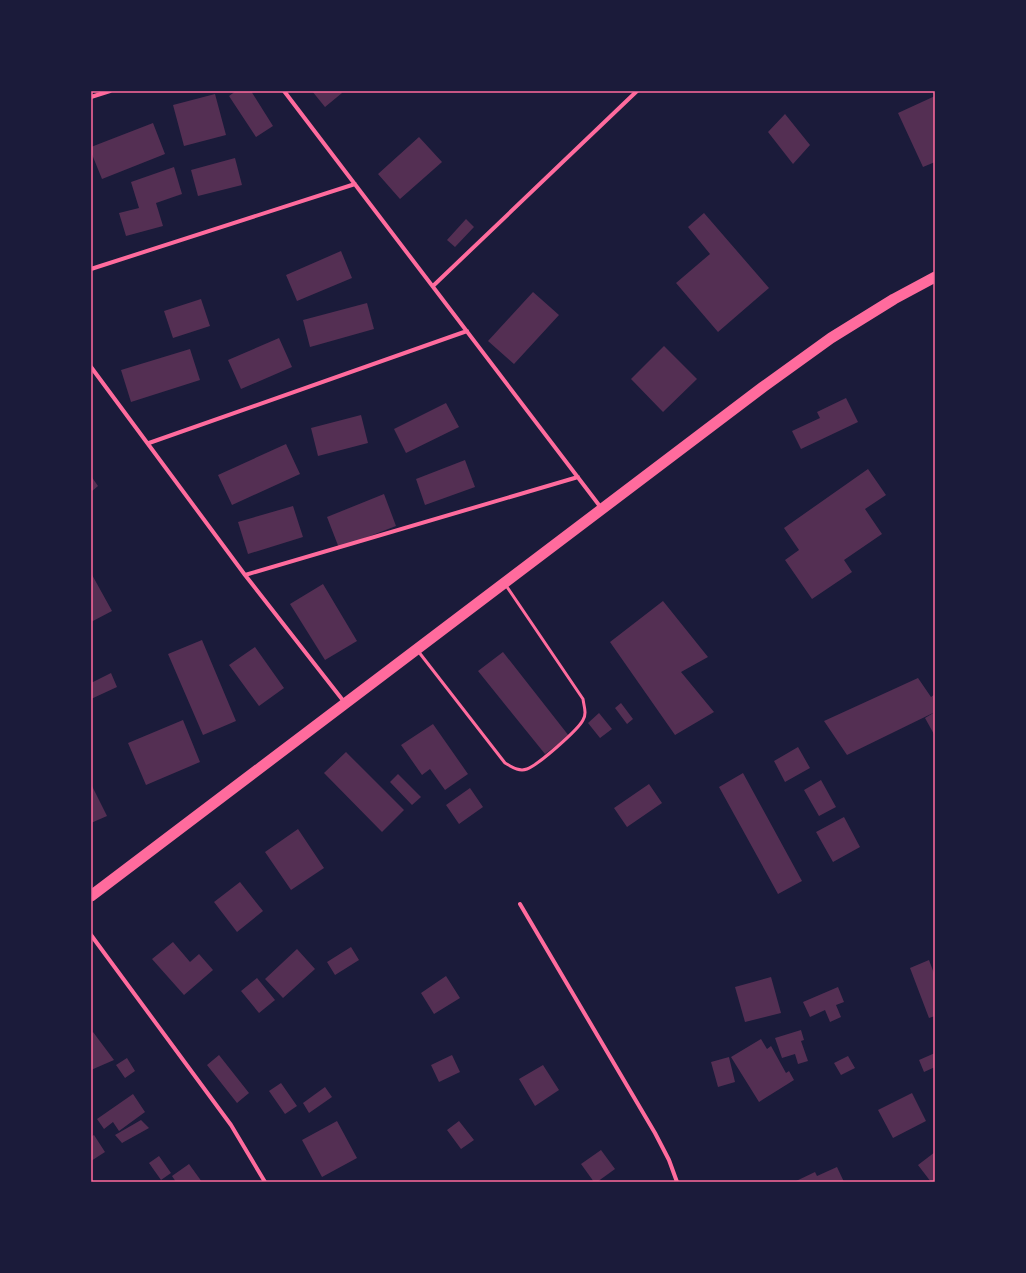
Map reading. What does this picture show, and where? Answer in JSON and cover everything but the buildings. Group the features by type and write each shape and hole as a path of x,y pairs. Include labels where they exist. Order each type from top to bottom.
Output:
{"highway":[{"path":"91,896 416,649 831,338 894,299 935,277"}],"street":[{"path":"91,97 110,91"},
{"path":"284,91 602,509"},
{"path":"433,286 637,91"},
{"path":"91,270 355,184"},
{"path":"149,443 467,331"},
{"path":"91,367 149,443 245,575 345,703"},
{"path":"245,575 578,477"},
{"path":"520,904 655,1133 669,1160 677,1182"},
{"path":"91,935 231,1125 265,1182"}],"lane":[{"path":"416,649 505,763 516,769 526,769 535,765 577,729 586,712 583,699 504,583"}]}
